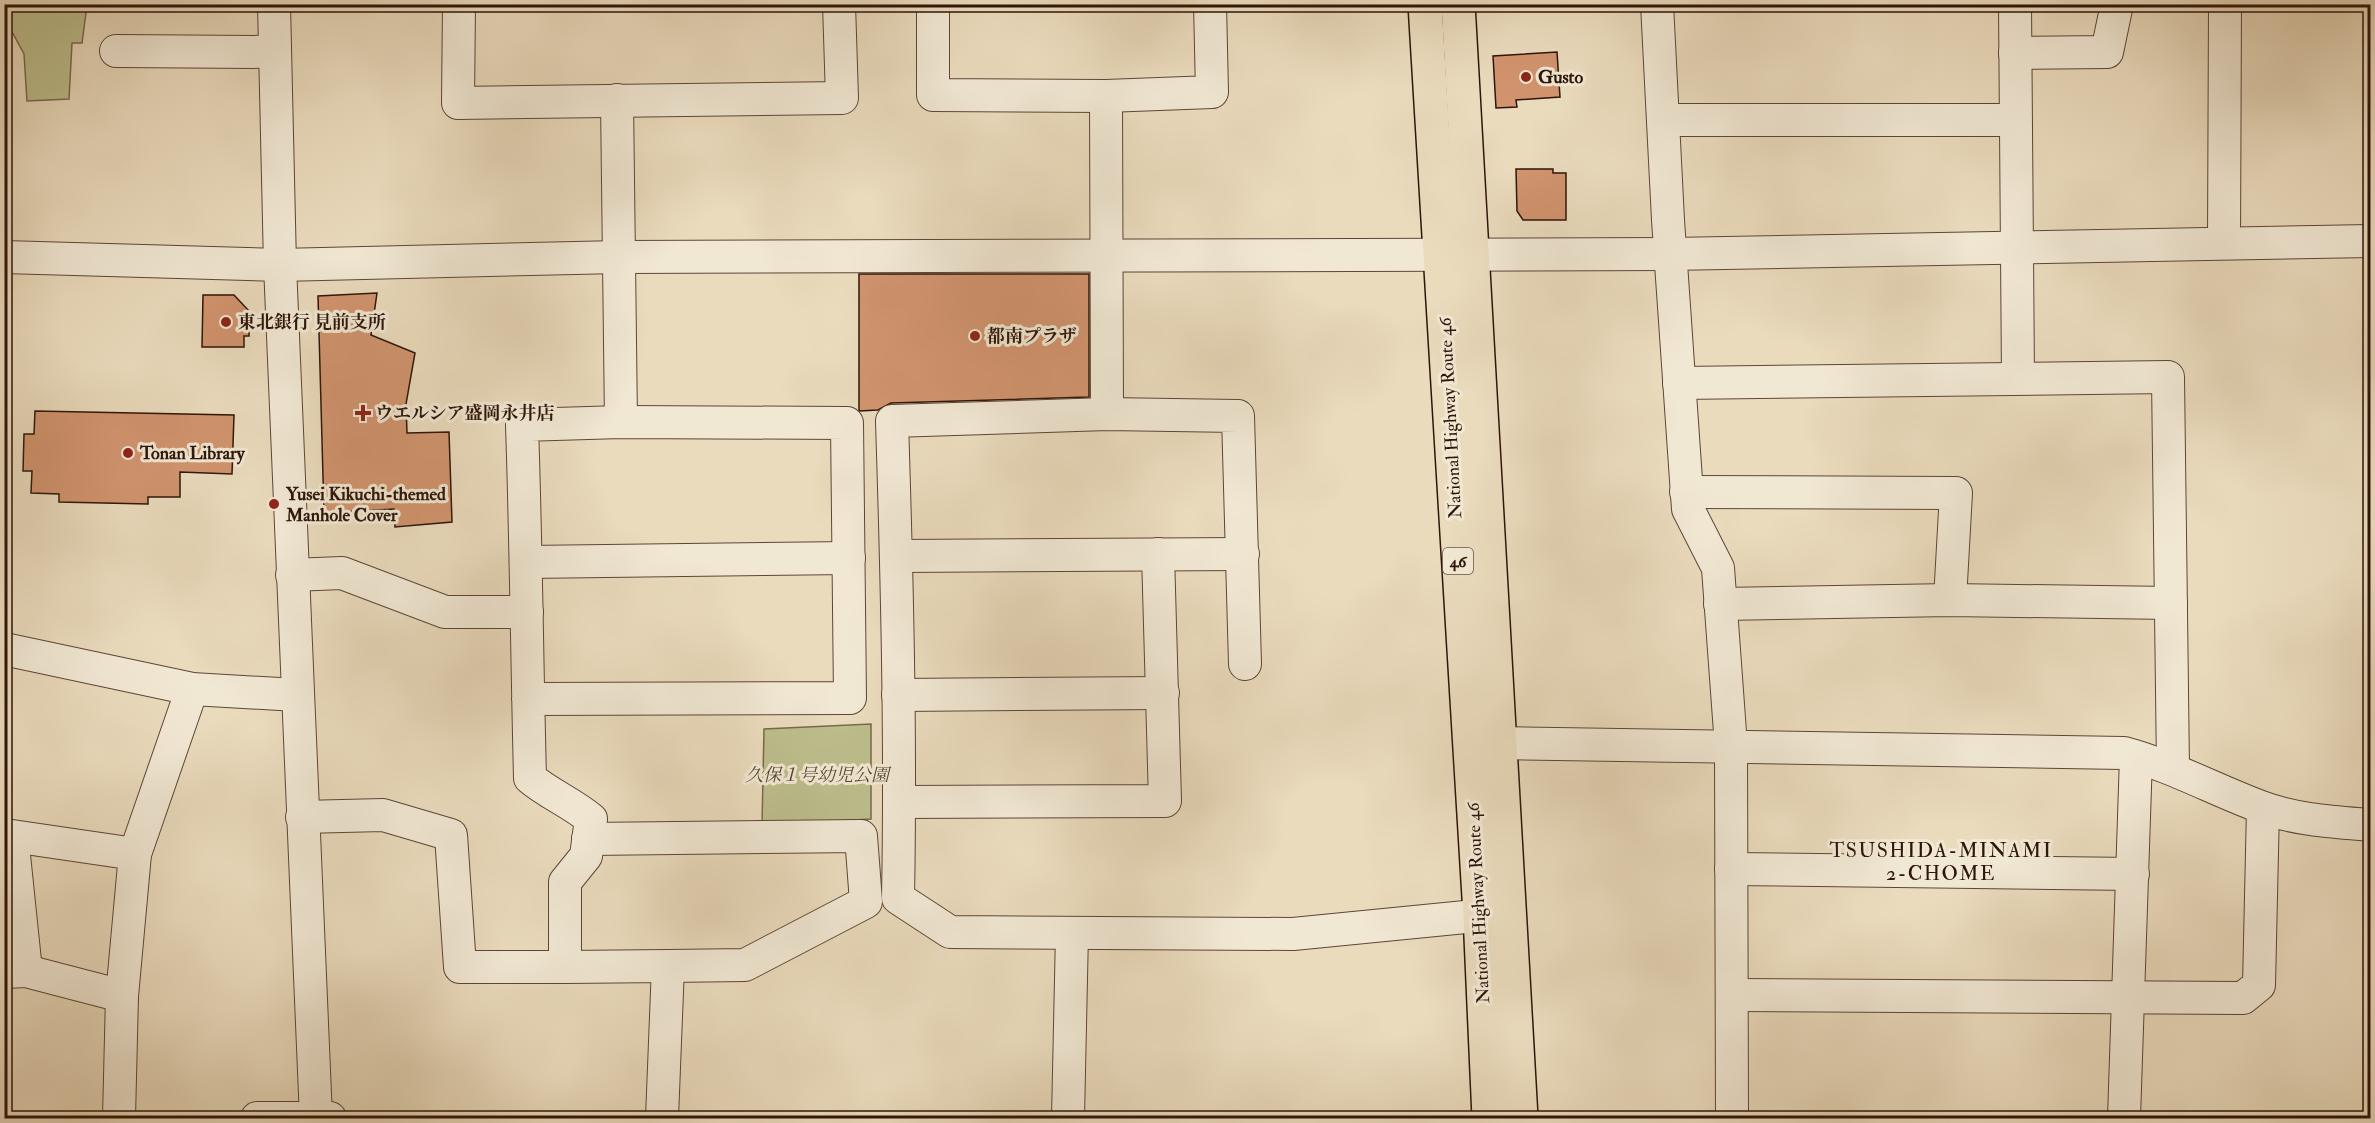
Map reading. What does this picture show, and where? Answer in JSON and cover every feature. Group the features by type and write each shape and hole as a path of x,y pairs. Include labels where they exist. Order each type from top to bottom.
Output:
{"highway":[{"name":"National Highway Route 46","path":"1425,4 1440,256 1495,914 1521,1119"},
{"name":"National Highway Route 46","path":"1458,4 1499,743 1489,1119"}],"street":[{"path":"274,4 280,265 316,1118"},
{"path":"459,4 458,104 842,98 839,4"},
{"path":"933,4 933,95 1106,96 1212,92 1210,4"},
{"path":"1658,4 1670,254 1686,492 1688,509 1718,568 1731,746 1732,1119"},
{"path":"2015,4 2014,120 2018,378"},
{"path":"2015,53 2107,52 2116,4"},
{"path":"2224,243 2225,4"},
{"path":"116,51 275,52"},
{"path":"1106,96 1107,414"},
{"path":"617,100 621,422"},
{"path":"1663,120 2014,120"},
{"path":"4,257 280,265 619,257 1670,254 2370,241"},
{"path":"1679,382 2168,377 2174,769"},
{"path":"1245,664 1238,416 1107,414 892,421 897,556 900,802 898,898 950,932 1293,934 1495,914"},
{"path":"528,699 850,698 847,423 621,422 522,425 527,562 528,699 530,778 591,819 586,856 565,882 565,967"},
{"path":"1686,492 1956,493 1950,600"},
{"path":"900,802 1165,801 1158,554"},
{"path":"897,556 1243,554"},
{"path":"527,562 849,558"},
{"path":"292,575 342,573 445,612 527,612"},
{"path":"1720,604 1950,600 2171,603"},
{"path":"4,649 192,689 297,695"},
{"path":"119,1119 122,996 135,854 192,689"},
{"path":"898,695 1163,693"},
{"path":"1499,743 2124,753 2174,769 2263,808 2323,821 2370,825"},
{"path":"2124,1119 2136,757"},
{"path":"1732,995 2243,998 2259,985 2263,808"},
{"path":"302,817 383,815 451,835 460,967 745,965 866,902 861,836 588,839"},
{"path":"122,996 15,971 12,836 135,854"},
{"path":"1731,869 2133,874"},
{"path":"1068,1119 1072,933"},
{"path":"662,1119 668,966"},
{"path":"257,1119 330,1119"}],"green space":[{"path":"11,5 87,5 82,43 72,43 69,99 27,101 24,54 10,28"},
{"name":"久保１号幼児公園","path":"871,724 871,819 762,825 764,729"}],"building":[{"name":"Gusto","path":"1557,52 1560,97 1516,100 1517,107 1496,108 1493,56"},
{"path":"1516,169 1553,169 1553,173 1566,173 1566,220 1523,220 1517,211"},
{"name":"都南プラザ","path":"859,274 1089,274 1089,397 891,403 878,410 859,411"},
{"name":"ウエルシア盛岡永井店","path":"377,293 371,335 415,353 406,404 407,433 449,432 452,522 395,527 394,509 324,513 318,296"},
{"name":"東北銀行 見前支所","path":"203,295 234,295 249,311 249,336 244,336 244,347 202,347"},
{"name":"Tonan Library","path":"35,411 234,415 232,474 180,472 180,497 148,497 148,504 59,502 59,494 31,493 32,471 23,471 24,434 34,434"}],"place":[{"name":"Gusto","path":"1526,77"},
{"name":"東北銀行 見前支所","path":"226,322"},
{"name":"都南プラザ","path":"975,336"},
{"name":"ウエルシア盛岡永井店","path":"363,413"},
{"name":"Tonan Library","path":"128,453"},
{"name":"Yusei Kikuchi-themed Manhole Cover","path":"274,504"}],"district":[{"name":"TSUSHIDA-MINAMI 2-CHOME","path":"1941,862"}]}
